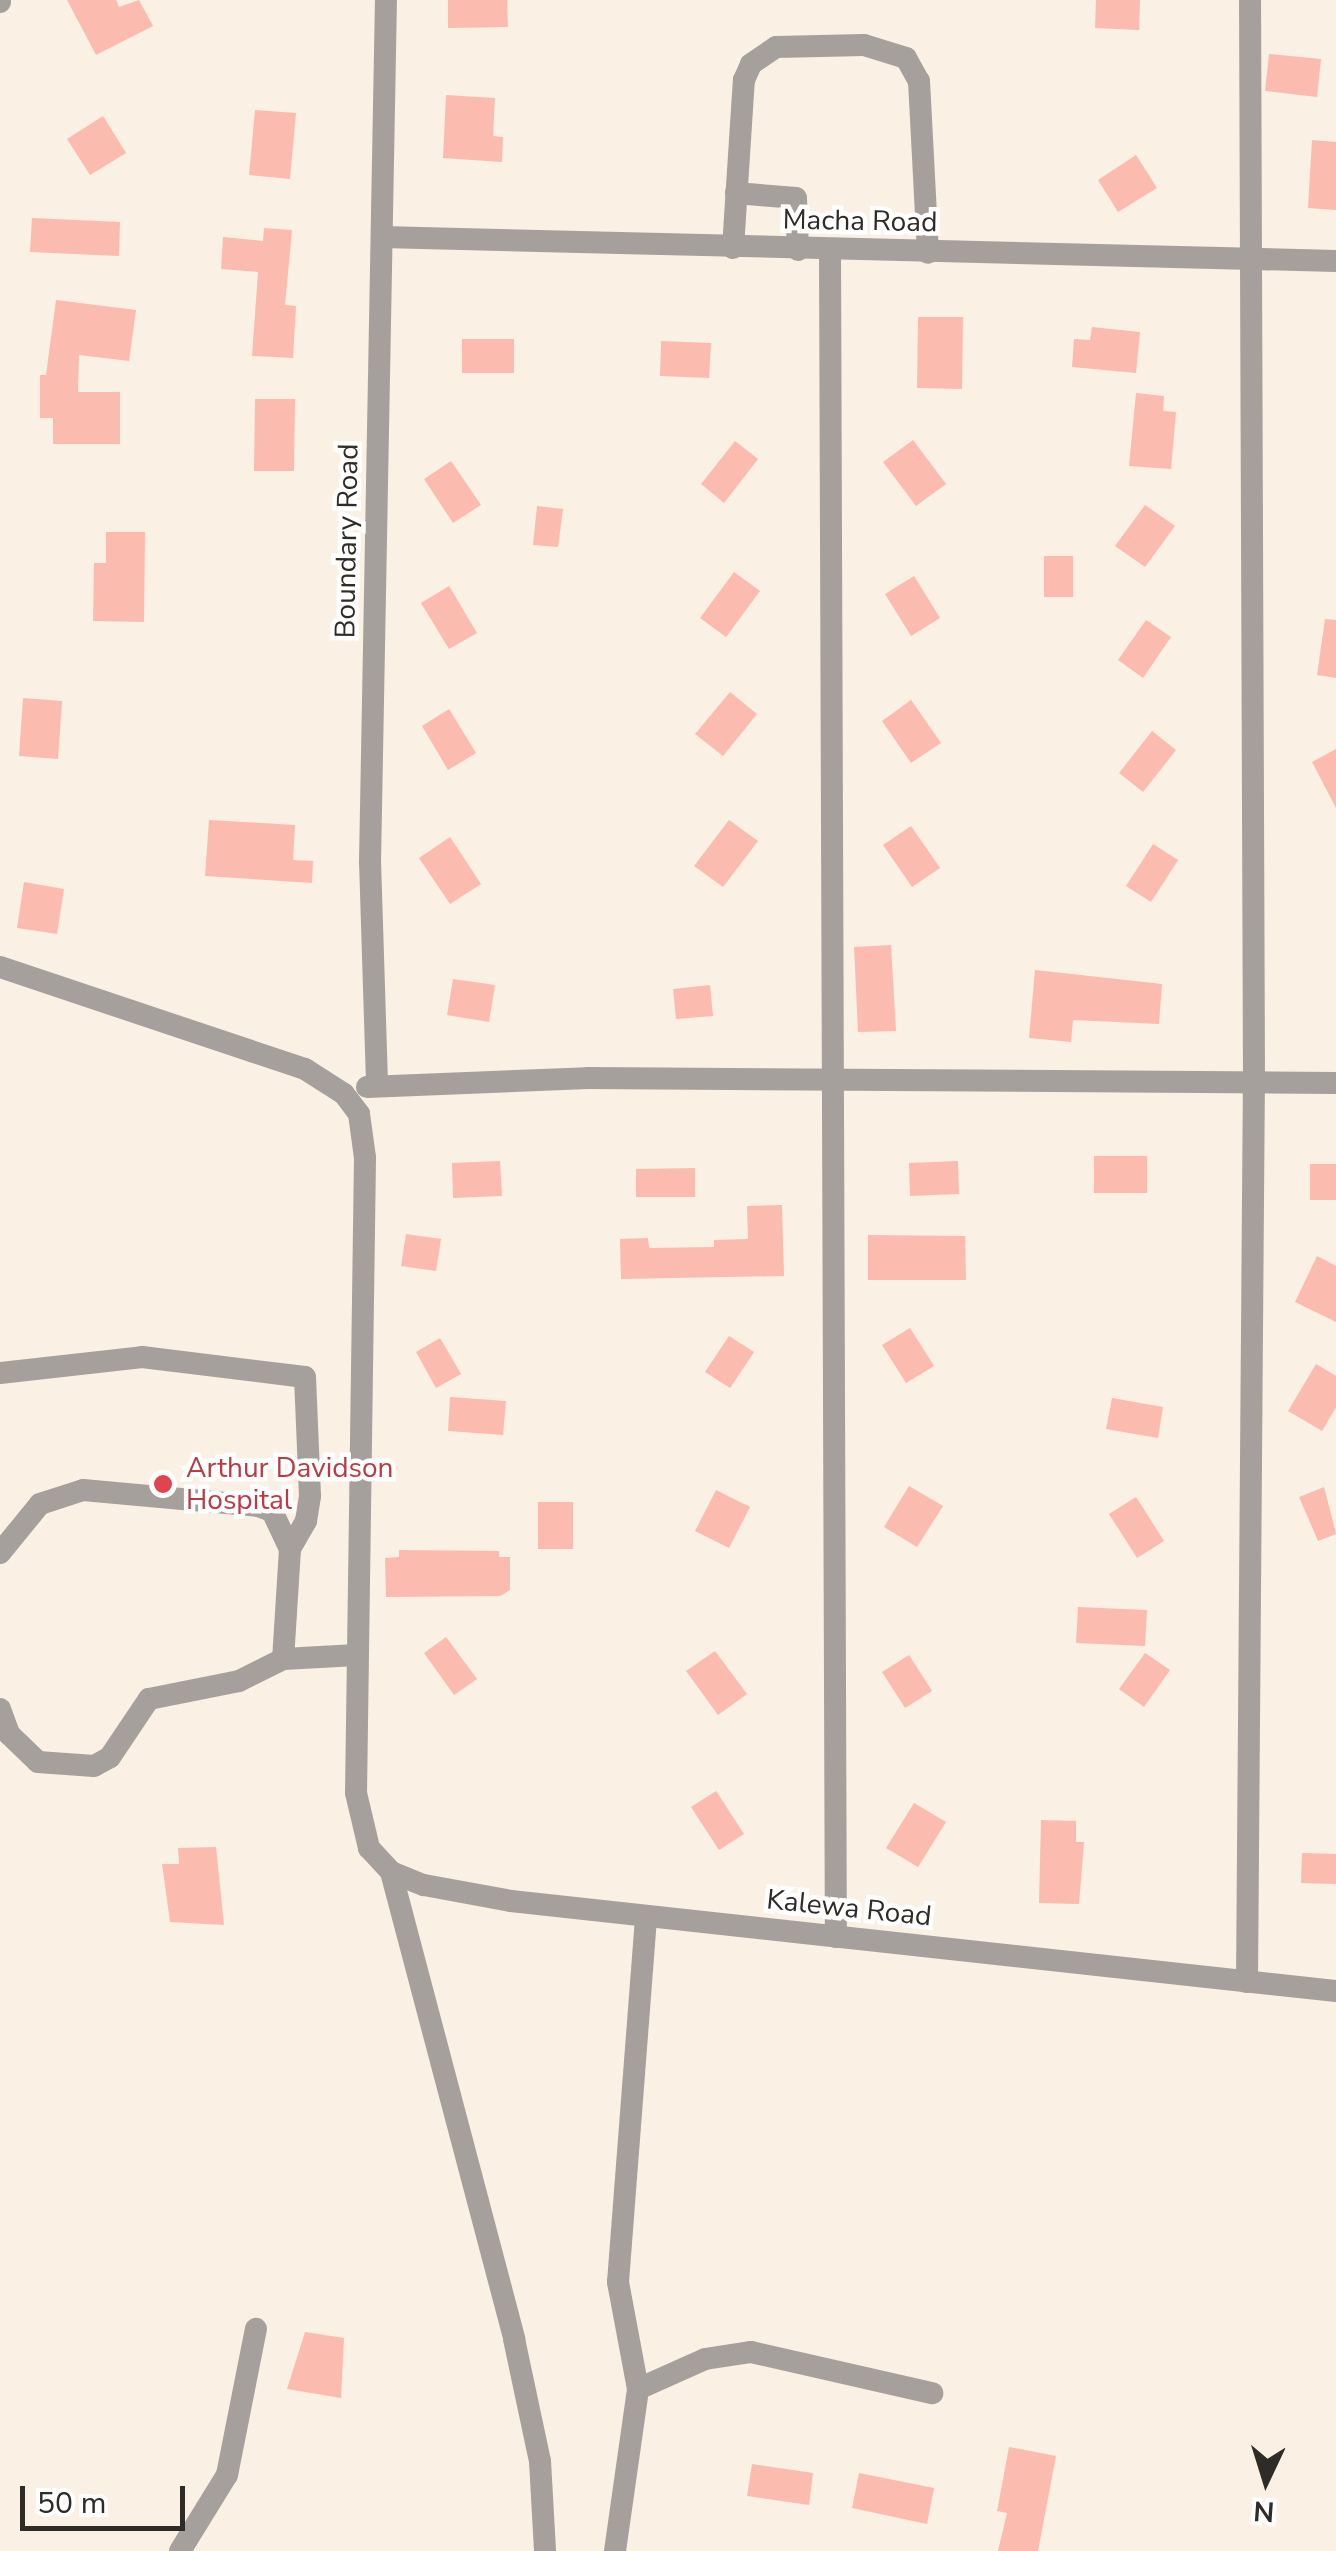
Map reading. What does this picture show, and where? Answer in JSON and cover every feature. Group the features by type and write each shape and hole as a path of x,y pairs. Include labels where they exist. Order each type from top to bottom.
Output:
{"street":[{"name":"Boundary Road","path":"377,1084 370,863 386,0"},
{"path":"1247,1982 1254,1080 1250,0"},
{"path":"733,248 744,80 759,55 776,47 864,44 906,58 918,81 928,253"},
{"path":"736,194 796,198 798,250"},
{"name":"Macha Road","path":"382,237 1336,261"},
{"path":"830,251 836,1936"},
{"path":"0,967 305,1069 344,1094 358,1114 365,1158 356,1793 369,1848 391,1872 514,2339 540,2461 545,2551"},
{"path":"344,1094 377,1084 588,1078 832,1084 1254,1080 1336,1083"},
{"path":"0,1373 142,1357 305,1376 310,1496 306,1521 290,1549 283,1659"},
{"path":"0,1553 14,1528 40,1504 83,1490 258,1506 272,1511 290,1549"},
{"path":"0,1709 9,1734 38,1762 94,1766 110,1757 149,1699 239,1681 283,1659 357,1655"},
{"name":"Kalewa Road","path":"391,1872 468,1896 1336,1991"},
{"path":"614,2551 638,2388 618,2282 646,1918"},
{"path":"180,2551 226,2475 240,2384 256,2329"},
{"path":"638,2388 705,2359 751,2352 932,2393"}],"building":[{"path":"67,0 116,0 119,7 139,0 153,26 96,55"},
{"path":"448,0 507,0 508,27 448,28"},
{"path":"1096,0 1140,0 1139,30 1095,28"},
{"path":"1269,54 1321,59 1317,97 1265,91"},
{"path":"446,95 495,98 493,136 503,137 502,162 443,158"},
{"path":"255,110 296,113 290,179 249,175"},
{"path":"103,116 126,153 90,175 67,139"},
{"path":"1312,140 1336,142 1336,210 1308,208"},
{"path":"1136,155 1157,188 1118,212 1098,180"},
{"path":"32,218 120,222 119,256 30,252"},
{"path":"264,228 292,230 285,305 296,306 293,358 252,356 258,272 221,269 223,237 263,241"},
{"path":"56,300 136,310 129,361 79,355 78,392 120,392 120,444 53,444 53,418 40,418 40,375 46,375"},
{"path":"918,317 963,317 962,389 917,388"},
{"path":"1092,327 1140,332 1136,373 1072,367 1074,339 1090,340"},
{"path":"462,339 514,339 514,373 462,373"},
{"path":"661,341 711,343 709,378 660,376"},
{"path":"1136,393 1164,396 1163,411 1176,412 1171,469 1129,466"},
{"path":"255,399 295,399 294,471 254,471"},
{"path":"913,440 946,484 916,506 883,462"},
{"path":"735,441 758,459 724,503 701,484"},
{"path":"451,461 481,505 453,523 424,479"},
{"path":"1145,505 1175,526 1145,567 1115,546"},
{"path":"537,506 563,509 558,547 533,545"},
{"path":"106,532 145,532 144,622 93,621 94,563 106,563"},
{"path":"1044,556 1073,556 1073,597 1044,597"},
{"path":"734,572 760,591 726,637 700,618"},
{"path":"914,576 940,618 911,636 885,594"},
{"path":"449,586 477,633 449,649 421,603"},
{"path":"1325,619 1336,620 1336,678 1317,675"},
{"path":"1146,620 1171,637 1143,678 1118,660"},
{"path":"730,692 757,714 723,756 695,734"},
{"path":"23,698 62,701 58,759 19,756"},
{"path":"911,700 941,743 911,763 882,721"},
{"path":"449,709 476,753 448,770 422,726"},
{"path":"1152,731 1176,750 1143,792 1119,773"},
{"path":"1336,749 1336,808 1312,762"},
{"path":"209,820 295,825 293,860 313,861 312,883 205,876"},
{"path":"729,820 758,841 723,887 694,866"},
{"path":"911,826 940,868 912,887 883,845"},
{"path":"450,837 481,884 450,904 419,858"},
{"path":"1153,844 1178,860 1151,902 1126,886"},
{"path":"24,882 64,889 57,934 17,928"},
{"path":"891,945 896,1031 858,1032 854,947"},
{"path":"1035,970 1162,984 1159,1024 1073,1020 1071,1042 1029,1038"},
{"path":"453,979 495,985 489,1022 447,1015"},
{"path":"710,985 713,1016 676,1019 673,989"},
{"path":"1094,1156 1147,1156 1147,1193 1094,1193"},
{"path":"500,1161 502,1196 453,1198 452,1163"},
{"path":"958,1161 959,1194 910,1196 909,1163"},
{"path":"1310,1164 1336,1164 1336,1200 1310,1200"},
{"path":"695,1168 695,1197 636,1197 636,1169"},
{"path":"782,1205 784,1276 621,1279 620,1239 648,1238 649,1248 714,1247 714,1240 748,1239 747,1206"},
{"path":"406,1234 441,1239 436,1271 401,1266"},
{"path":"868,1235 965,1236 966,1280 868,1280"},
{"path":"1317,1256 1336,1266 1336,1322 1295,1302"},
{"path":"910,1328 934,1366 906,1383 882,1345"},
{"path":"729,1336 754,1352 730,1388 705,1372"},
{"path":"440,1338 461,1374 436,1388 416,1352"},
{"path":"1316,1364 1336,1376 1336,1407 1322,1431 1288,1411"},
{"path":"450,1397 506,1401 503,1435 448,1431"},
{"path":"1112,1398 1163,1407 1158,1438 1106,1429"},
{"path":"909,1486 943,1506 917,1547 884,1527"},
{"path":"1324,1487 1336,1534 1318,1541 1299,1497"},
{"path":"716,1490 750,1507 729,1548 695,1531"},
{"path":"1136,1497 1164,1541 1137,1558 1109,1514"},
{"path":"538,1502 573,1502 573,1549 538,1549"},
{"path":"399,1550 499,1551 499,1557 510,1557 510,1590 500,1596 386,1597 385,1558 399,1557"},
{"path":"1078,1607 1147,1610 1145,1646 1076,1643"},
{"path":"446,1637 477,1679 454,1695 424,1653"},
{"path":"715,1651 747,1694 718,1715 686,1671"},
{"path":"1145,1653 1170,1670 1144,1707 1119,1689"},
{"path":"909,1655 932,1691 905,1708 882,1672"},
{"path":"716,1791 744,1834 719,1850 691,1807"},
{"path":"914,1803 946,1822 918,1867 886,1848"},
{"path":"1041,1820 1076,1821 1076,1842 1084,1842 1079,1904 1039,1903"},
{"path":"216,1847 224,1925 170,1922 162,1864 179,1864 178,1848"},
{"path":"1302,1853 1336,1854 1336,1884 1301,1883"},
{"path":"305,2332 344,2338 341,2398 287,2389"},
{"path":"1009,2447 1056,2456 1038,2551 998,2551 1007,2513 997,2511"},
{"path":"752,2464 813,2473 809,2505 747,2496"},
{"path":"859,2473 934,2488 927,2524 852,2508"}],"place":[{"name":"Arthur Davidson Hospital","path":"163,1484"}]}
